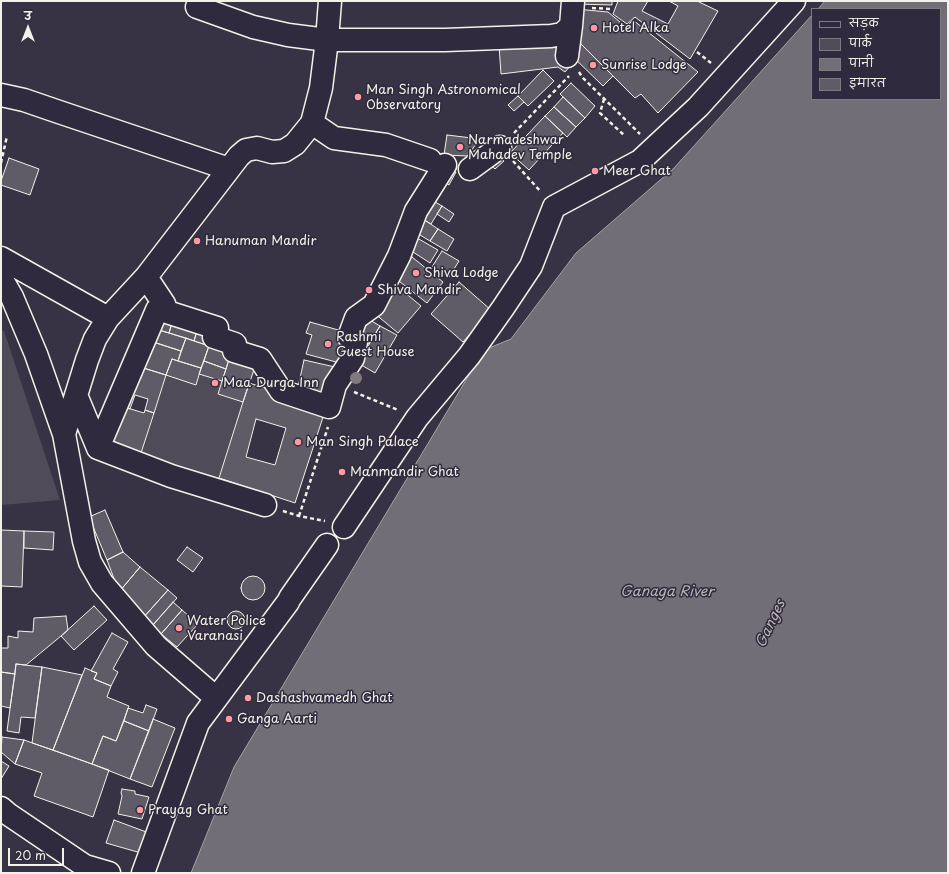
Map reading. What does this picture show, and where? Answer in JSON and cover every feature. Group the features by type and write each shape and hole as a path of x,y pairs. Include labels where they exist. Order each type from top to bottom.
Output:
{"street":[{"path":"64,434 87,360 95,339 108,318 146,277 229,169 246,150 257,148 272,152 284,151 295,144 312,123 321,88 330,1"},
{"path":"572,62 571,26 573,1"},
{"path":"143,873 198,723 289,600 328,544 345,525 344,527 417,418 469,356 503,308 531,266 554,207 640,161 698,107 794,1"},
{"path":"197,7 268,31 327,40 445,40 551,36 562,34 571,26"},
{"path":"1,95 24,100 229,169"},
{"path":"98,448 157,310 217,328 214,337 235,344 234,351 260,359 281,394 329,407 335,385 353,358 356,342 349,336 356,318 374,306 398,256 438,162 386,145 334,138 312,123"},
{"path":"470,169 500,147"},
{"path":"1,258 108,318"},
{"path":"146,277 164,304 167,312"},
{"path":"1,278 12,297 36,354 64,434 84,541 90,562 102,583 156,646 216,698"},
{"path":"76,395 98,448 171,476 265,505"},
{"path":"3,813 85,866 109,873"}],"path":[{"path":"554,207 500,147 572,62 582,77 654,147"},
{"path":"604,99 600,113 625,136"},
{"path":"1,163 7,136"},
{"path":"335,385 417,418"},
{"path":"299,516 334,409 329,407"},
{"path":"265,505 299,516 345,525"}],"green space":[{"path":"1,331 4,331 60,500 1,505"},
{"path":"199,374 222,381 218,394 243,402 219,478 140,456 166,375 196,384"}],"water":[{"name":"Ganaga River","path":"825,1 948,1 948,873 191,873 234,767 484,350 511,339 576,253 674,168 811,16 811,100 941,100 941,8 819,8"}],"building":[{"path":"576,1 612,1 612,5 576,4"},
{"path":"618,1 648,1 642,11 668,24 678,6 669,1 697,1 718,11 690,59 635,17 627,24 613,14"},
{"path":"576,9 608,12 626,27 633,20 698,72 658,113 641,94 635,98 580,43"},
{"path":"557,39 572,64 565,72 558,67 501,74 499,46"},
{"path":"580,43 613,76 603,86 569,53"},
{"path":"543,70 554,81 528,106 518,96"},
{"path":"571,83 595,106 585,118 560,94"},
{"path":"518,96 524,102 514,111 508,105"},
{"path":"563,97 585,118 576,127 554,107"},
{"path":"554,107 576,127 567,137 545,116"},
{"path":"545,116 563,133 529,170 510,153"},
{"name":"Narmadeshwar Mahadev Temple","path":"447,135 480,139 467,156 444,155"},
{"path":"498,154 504,161 495,169 488,163"},
{"path":"9,158 39,169 30,195 1,185"},
{"path":"447,167 456,172 449,185 440,179"},
{"path":"430,199 442,206 431,224 419,217"},
{"path":"442,206 454,214 449,222 437,214"},
{"path":"423,219 438,229 430,241 415,232"},
{"path":"438,229 454,239 447,251 430,241"},
{"path":"417,238 438,250 430,263 410,250"},
{"path":"442,251 459,261 449,277 432,267"},
{"path":"412,257 443,282 427,303 395,278"},
{"path":"459,282 491,310 463,342 431,314"},
{"path":"397,286 421,306 398,333 374,313"},
{"path":"174,316 199,324 194,341 169,333"},
{"path":"174,316 169,333 152,328"},
{"path":"365,317 380,326 369,344 354,336"},
{"name":"Rashmi Guest House","path":"310,322 349,333 340,363 306,354 312,335 306,333"},
{"path":"199,324 209,346 194,341"},
{"path":"380,326 397,335 375,373 358,363"},
{"path":"152,328 186,338 181,351 147,340"},
{"path":"186,338 209,346 201,368 178,361"},
{"path":"211,339 233,346 226,369 204,361"},
{"path":"147,340 181,351 178,361 172,359 166,375 137,366"},
{"path":"231,353 257,361 243,402 218,394"},
{"path":"172,359 201,368 196,385 166,375"},
{"path":"304,360 335,367 328,399 297,392"},
{"path":"204,361 226,369 222,381 199,374"},
{"path":"137,366 166,375 154,413 145,410 148,399 135,395 130,409 124,407"},
{"name":"Man Singh Palace","path":"249,383 278,392 325,411 295,503 219,478","holes":["256,419 286,428 275,465 246,457"]},
{"path":"124,407 144,413 145,410 154,413 140,456 111,446"},
{"path":"105,510 123,552 107,560 89,517"},
{"path":"1,530 24,531 22,587 1,586"},
{"path":"24,531 54,532 53,550 24,548"},
{"path":"187,547 203,558 193,572 177,560"},
{"path":"123,552 140,567 119,592 107,560"},
{"path":"140,567 168,590 143,618 119,592"},
{"path":"253,576 262,579 265,588 262,597 253,600 244,597 241,588 244,579"},
{"path":"168,590 177,598 152,626 143,618"},
{"path":"173,602 182,610 161,634 152,626"},
{"path":"94,606 107,620 74,650 61,636"},
{"path":"182,610 198,624 177,647 161,634"},
{"path":"232,611 240,611 245,616 243,627 240,629 232,629 227,624 227,616"},
{"path":"66,616 68,630 26,665 16,664 15,674 1,672 1,648 8,648 8,636 18,638 18,631 33,632 34,618"},
{"path":"112,633 128,642 113,669 118,672 111,686 94,679 97,673 91,671"},
{"path":"16,664 42,667 35,718 21,717 19,733 7,731"},
{"path":"42,667 82,675 53,750 32,743"},
{"path":"85,668 97,673 94,679 111,686 107,697 129,706 116,741 103,736 92,764 53,750"},
{"path":"1,672 15,674 10,708 1,706"},
{"path":"146,705 157,709 149,731 124,721 128,708 143,713"},
{"path":"153,719 175,728 152,787 130,779"},
{"path":"124,721 149,731 130,779 92,764 103,736 116,741"},
{"path":"2,737 24,740 15,764 1,752"},
{"path":"24,740 109,770 93,817 34,796 42,773 15,764"},
{"path":"1,761 9,766 1,779"},
{"path":"122,789 135,791 135,794 149,797 142,819 118,814"},
{"path":"114,820 149,833 141,853 106,843"}],"place":[{"name":"Hotel Alka","path":"594,28"},
{"name":"Sunrise Lodge","path":"593,65"},
{"name":"Man Singh Astronomical Observatory","path":"358,97"},
{"name":"Narmadeshwar Mahadev Temple","path":"460,147"},
{"name":"Meer Ghat","path":"595,171"},
{"name":"Hanuman Mandir","path":"197,241"},
{"name":"Shiva Lodge","path":"416,273"},
{"name":"Shiva Mandir","path":"369,290"},
{"name":"Rashmi Guest House","path":"328,344"},
{"name":"Maa Durga Inn","path":"215,383"},
{"name":"Man Singh Palace","path":"298,442"},
{"name":"Manmandir Ghat","path":"342,472"},
{"name":"Water Police Varanasi","path":"179,628"},
{"name":"Dashashvamedh Ghat","path":"248,698"},
{"name":"Ganga Aarti","path":"229,719"},
{"name":"Prayag Ghat","path":"140,810"}],"water label":[{"name":"Ganges","path":"771,624"}]}
